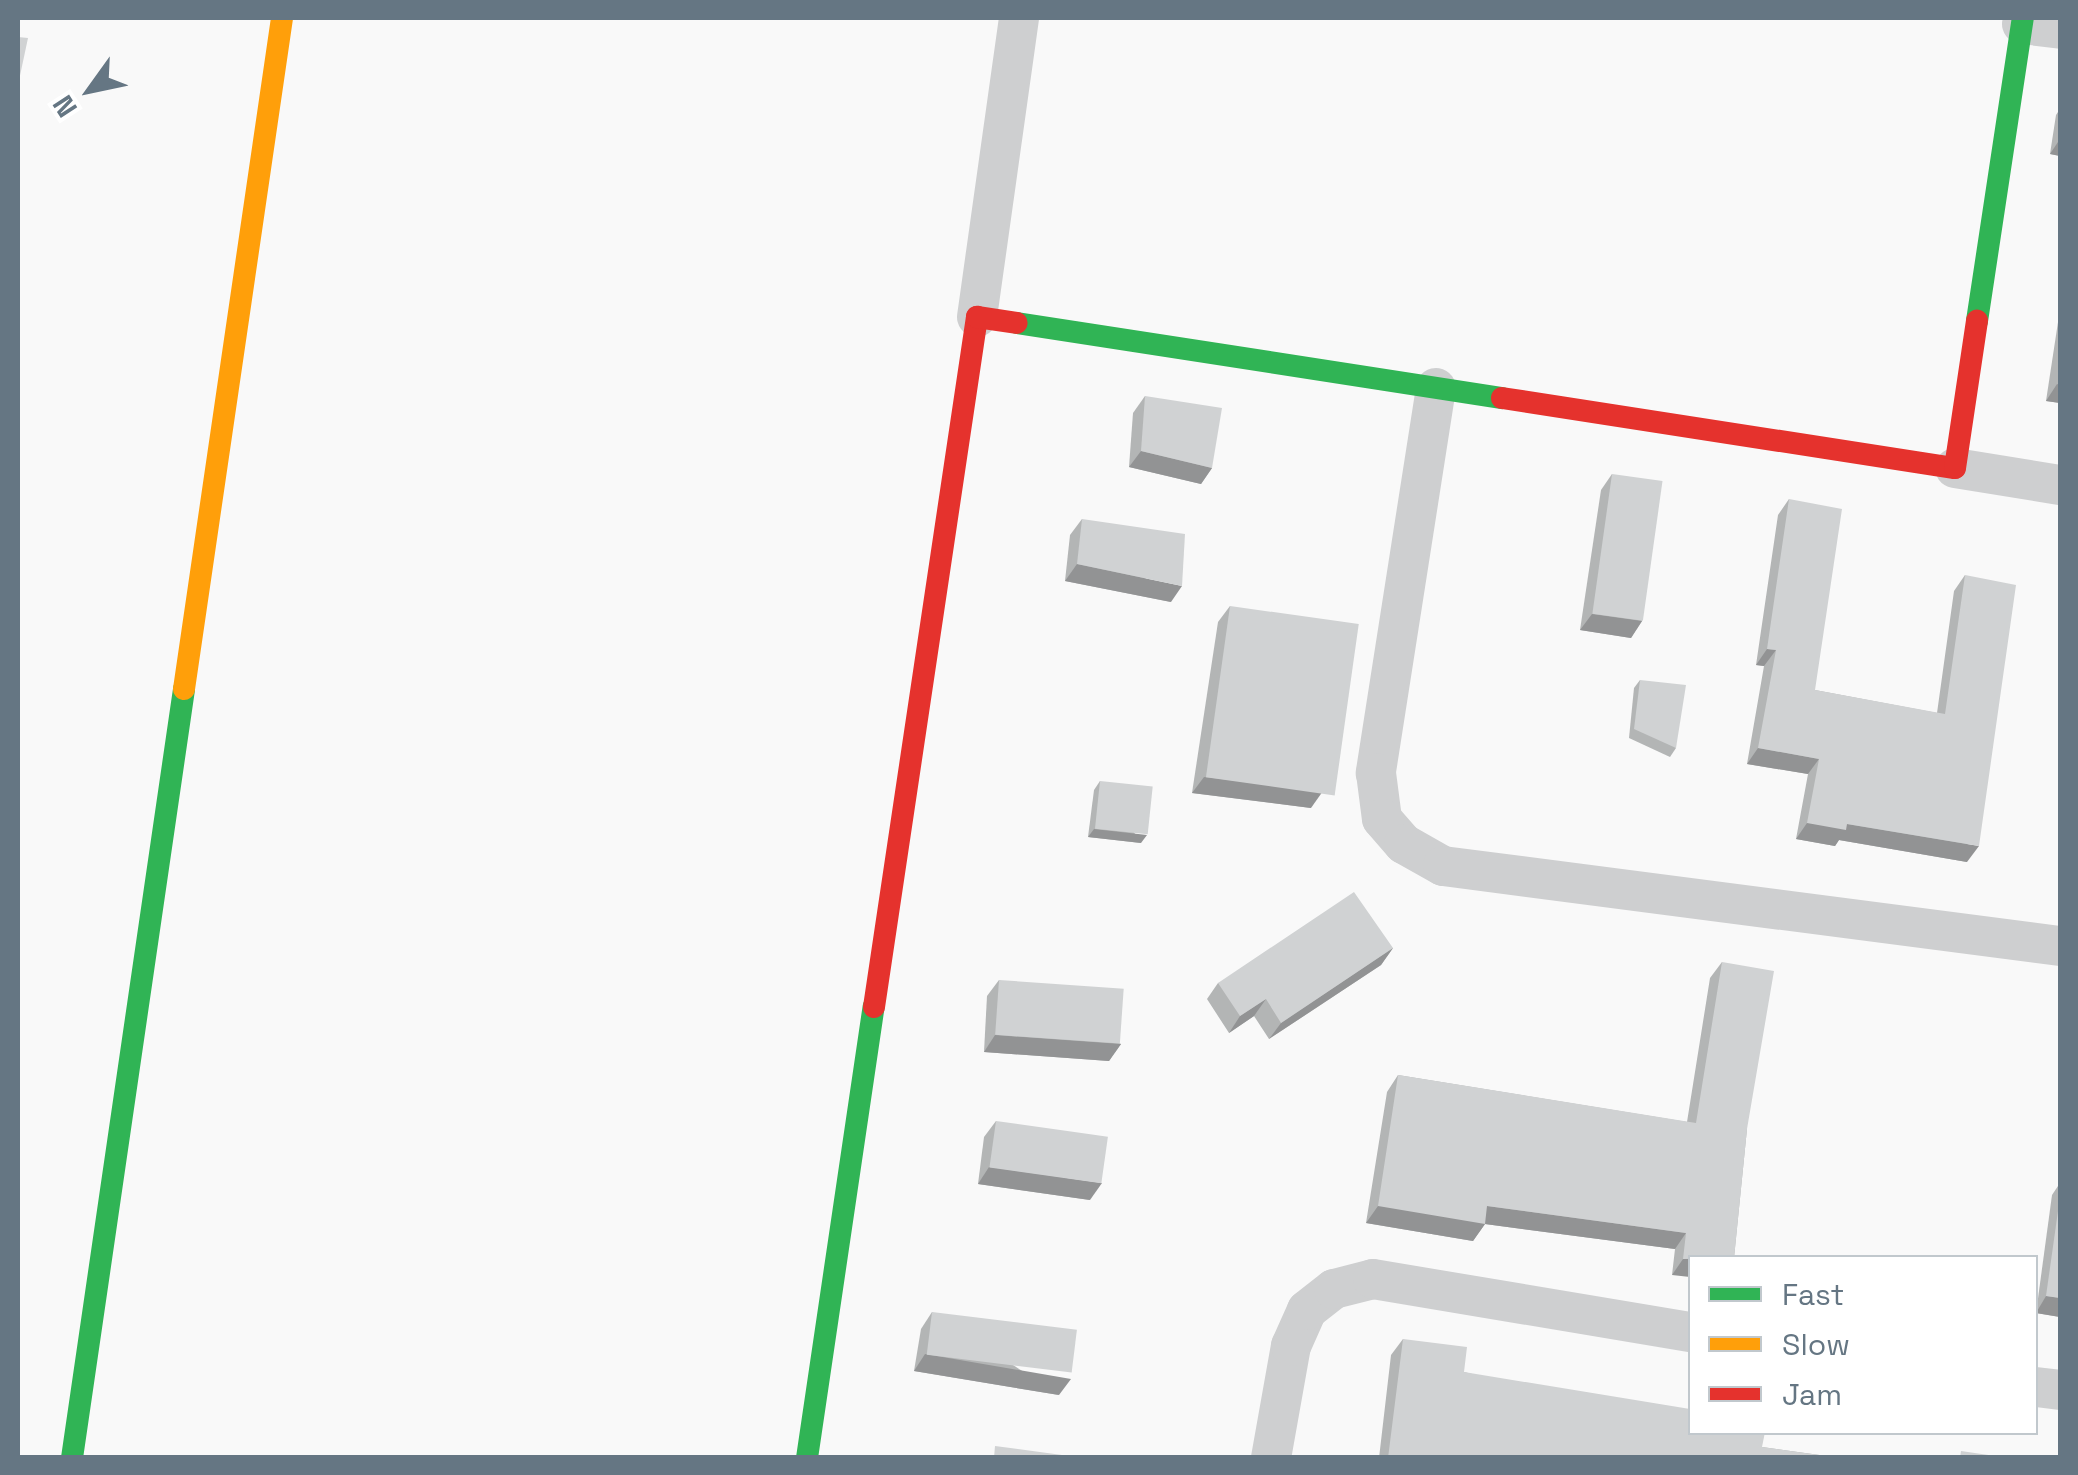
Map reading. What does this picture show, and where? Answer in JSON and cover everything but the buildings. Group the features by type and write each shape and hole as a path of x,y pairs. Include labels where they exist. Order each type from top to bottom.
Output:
{"street":[{"path":"72,1458 282,18"},
{"path":"807,1458 1019,18"},
{"path":"1955,468 2035,24"},
{"path":"977,317 2060,485"},
{"path":"1436,388 1376,772 1382,819 1404,844 1443,866 2060,946"},
{"path":"1271,1458 1290,1346 1307,1310 1334,1289 1373,1279 1688,1332"}],"traffic: fast":[{"path":"1977,321 2023,18"},
{"path":"1017,323 1502,398"},
{"path":"72,1458 184,689"},
{"path":"807,1458 874,1007"}],"traffic: slow":[{"path":"184,689 282,18"}],"traffic: jam":[{"path":"874,1007 977,317 1017,323"},
{"path":"1502,398 1955,468 1977,321"}]}
